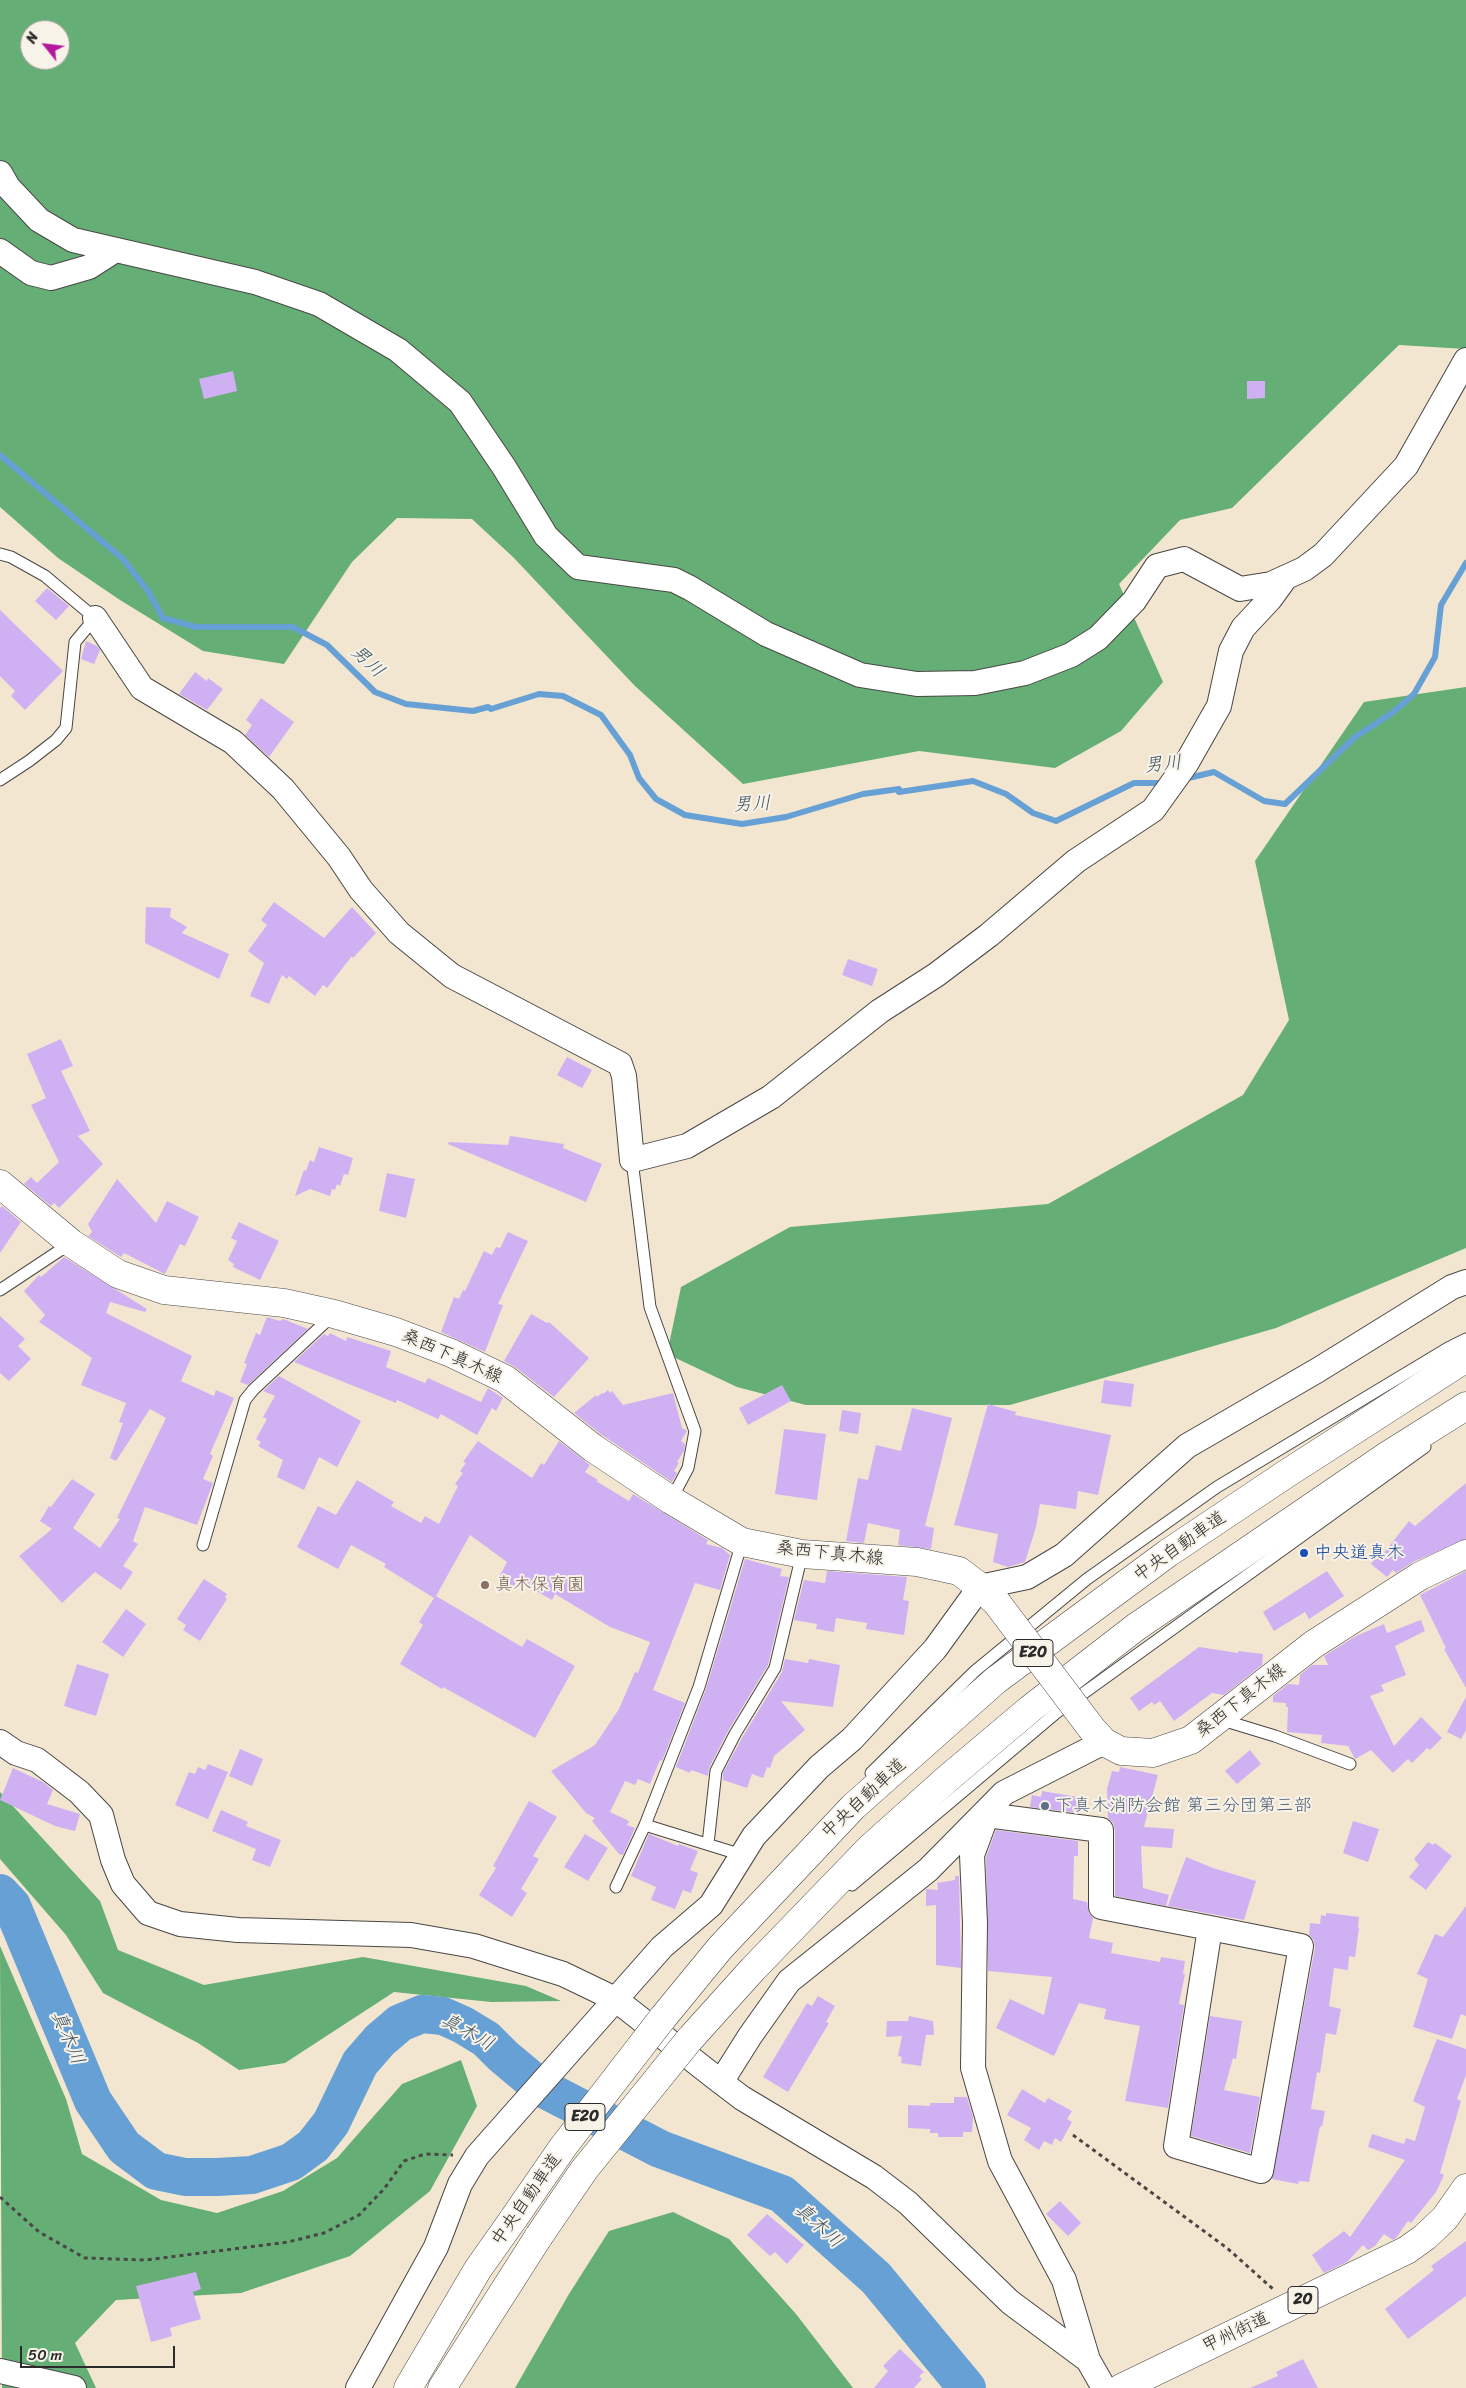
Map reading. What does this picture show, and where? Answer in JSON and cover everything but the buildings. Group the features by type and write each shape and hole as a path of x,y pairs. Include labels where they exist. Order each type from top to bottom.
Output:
{"main road":[{"name":"桑西下真木線","path":"0,1184 71,1243 118,1274 164,1290 284,1303 334,1314 396,1332 451,1354 505,1379 593,1448 671,1500 742,1542 802,1554 917,1562 959,1571 988,1595 1098,1735 1121,1751 1153,1753 1191,1740 1314,1644 1420,1576 1466,1554"},
{"name":"中央自動車道","path":"408,2388 478,2269 569,2139 660,2020 720,1948 853,1807 996,1680 1168,1554 1286,1474 1466,1358"},
{"name":"中央自動車道","path":"442,2388 539,2236 584,2170 690,2040 753,1969 870,1848 947,1779 1030,1709 1136,1627 1388,1455 1466,1406"},
{"name":"甲州街道","path":"1121,2388 1407,2250 1425,2237 1445,2218 1466,2188"}],"street":[{"path":"0,173 8,187 38,220 73,240 255,282 319,304 398,350 460,402 504,467 546,536 578,567 674,580 766,634 860,675 917,684 975,683 1025,673 1071,654 1098,638 1134,601 1157,566 1184,559 1240,589 1272,584 1304,569 1323,555 1406,466 1466,360"},
{"path":"0,251 31,273 51,278 89,267 114,251"},
{"path":"95,618 142,688 233,742 282,789 339,858 361,890 399,933 452,976 620,1064 624,1076 632,1160 688,1146 771,1097 880,1011 944,970 1076,861 1153,810 1186,764 1219,706 1231,651 1243,628 1270,599 1286,577"},
{"path":"358,2388 436,2247 460,2184 477,2156 662,1947 711,1905 754,1836 788,1799 852,1739 988,1595 1027,1577 1064,1555 1187,1446 1318,1370 1452,1287 1466,1282"},
{"path":"721,2082 750,2036 789,1981 928,1870 1004,1793 1098,1735"},
{"path":"0,1742 16,1753 37,1760 79,1792 101,1814 113,1860 123,1884 148,1913 190,1925 238,1930 412,1935 474,1946 563,1974 615,1999 742,2098 874,2177 908,2203 1010,2302 1088,2360"},
{"path":"988,1811 1100,1830 1101,1907 1210,1928 1302,1946 1262,2171 1176,2146 1210,1928"},
{"path":"988,1811 972,1855 975,1923 974,2068 1000,2161 1064,2280 1088,2360 1104,2388"},
{"path":"0,2371 74,2388"}],"lane":[{"path":"0,554 10,557 45,576 95,618 74,642 66,728 56,740 30,761 0,780"},
{"path":"632,1160 650,1306 695,1431 688,1468 671,1500"},
{"path":"0,1290 71,1243"},
{"path":"203,1545 245,1400 253,1390 334,1314"},
{"path":"797,1849 975,1671 1087,1579 1217,1487 1466,1339"},
{"path":"753,1969 1056,1713 1466,1416"},
{"path":"616,1887 645,1825 699,1687 742,1542"},
{"path":"708,1844 716,1771 735,1734 775,1668 802,1554"},
{"path":"1217,1719 1275,1736 1350,1764"},
{"path":"645,1825 742,1855"},
{"path":"720,1948 776,1870"}],"path":[{"path":"1073,2135 1227,2248 1274,2290"},
{"path":"0,2197 39,2232 85,2258 145,2260 288,2242 324,2233 359,2215 384,2189 404,2161 425,2154 477,2156"}],"green space":[{"path":"0,0 1466,0 1466,349 1399,345 1232,508 1180,520 1119,584 1163,682 1121,731 1055,768 919,751 743,784 635,686 513,557 472,519 397,518 352,562 284,664 203,651 120,600 58,558 0,507"},
{"path":"1466,687 1466,1248 1276,1328 1010,1405 806,1405 737,1387 667,1354 681,1287 790,1227 1048,1204 1243,1095 1289,1020 1255,861 1364,702"},
{"path":"0,1792 100,1901 118,1950 204,1985 363,1957 526,1986 561,2001 491,2002 394,1992 285,2063 239,2070 198,2043 103,1993 66,1935 0,1859"},
{"path":"0,1946 66,2099 82,2154 161,2200 217,2213 283,2191 337,2158 402,2084 461,2060 477,2106 430,2191 350,2256 241,2293 116,2300 75,2343 96,2388 2,2388"},
{"path":"673,2212 729,2239 796,2314 853,2388 515,2388 569,2294 609,2231"}],"waterway":[{"name":"男川","path":"0,455 123,559 148,591 163,618 196,627 293,627 327,645 375,692 406,704 473,711 488,707 491,709 539,694 563,696 601,715 630,755 639,778 656,799 685,815 742,824 786,817 863,794 899,789 899,792 973,781 1006,794 1033,813 1056,821 1134,783 1165,783"},
{"name":"男川","path":"1184,779 1214,772 1264,801 1285,804 1355,737 1392,713 1414,694 1435,657 1441,605 1466,563"},
{"name":"真木川","path":"0,1893 12,1906 93,2101 124,2147 156,2171 185,2177 252,2175 291,2162 313,2146 331,2123 360,2063 380,2040 400,2023 422,2014 443,2016 486,2039 540,2087 660,2149 782,2194 876,2278 967,2388"}],"place":[{"name":"中央道真木","path":"1304,1553"},
{"name":"真木保育園","path":"485,1585"},
{"name":"下真木消防会館 第三分団第三部","path":"1045,1806"}]}
